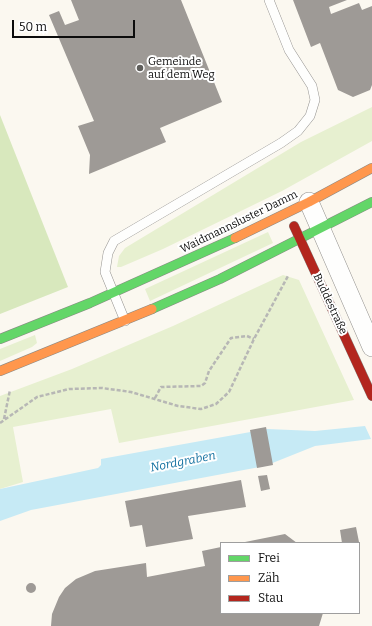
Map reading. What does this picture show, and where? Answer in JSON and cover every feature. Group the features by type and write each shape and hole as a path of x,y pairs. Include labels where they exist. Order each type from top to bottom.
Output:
{"main road":[{"name":"Waidmannsluster Damm","path":"0,339 114,293 210,250 309,202 372,168"},
{"path":"0,372 125,321 220,279 372,202"},
{"name":"Buddestraße","path":"288,212 372,396"}],"street":[{"name":"Buddestraße","path":"309,202 372,347"}],"lane":[{"path":"125,321 105,272 108,253 114,241 281,143 298,131 310,116 315,100 312,86 289,50 269,0"}],"path":[{"path":"0,423 37,397 69,389 102,388 155,398 178,406 201,409 216,404 229,392 254,339 288,276"},
{"path":"155,398 161,388 200,386 205,383 209,371 231,338 247,336 254,339"},
{"path":"4,419 10,390"}],"green space":[{"path":"372,107 372,141 282,191 163,249 121,267 117,267 119,256 125,248 301,142"},
{"path":"0,115 68,287 0,314"},
{"path":"268,232 273,243 150,301 145,289"},
{"path":"283,275 299,280 354,400 119,443 111,409 13,427 23,482 0,489 0,396 72,369 173,326"},
{"path":"35,335 37,343 32,347 0,361 0,349"}],"water":[{"name":"Nordgraben","path":"365,426 371,439 315,446 265,466 31,510 0,521 0,489 98,468 101,465 101,459 267,429 315,431"}],"building":[{"name":"Gemeinde auf dem Weg","path":"71,0 181,0 222,102 160,128 166,142 89,174 90,155 78,126 94,121 49,15 59,11 65,25 79,20"},
{"path":"293,0 347,0 329,7 331,14 359,3 362,10 372,6 372,85 370,90 353,97 338,90 320,43 311,47"},
{"path":"266,427 273,465 257,468 250,430"},
{"path":"267,475 270,489 261,491 258,476"},
{"path":"241,480 246,507 188,516 193,539 146,547 142,525 130,527 125,501"},
{"path":"356,527 359,542 342,542 340,530"},
{"path":"285,534 296,542 245,542"},
{"path":"220,547 220,614 323,614 319,626 51,626 52,614 59,597 65,588 76,579 95,571 146,563 147,577 205,566 202,551"},
{"path":"31,583 36,588 31,593 26,588"}],"traffic: fast":[{"path":"152,309 220,279 372,202"},
{"path":"0,339 90,303 235,238"}],"traffic: slow":[{"path":"235,238 309,202 372,168"},
{"path":"0,371 152,309"}],"traffic: jam":[{"path":"294,226 372,396"}],"place":[{"name":"Gemeinde auf dem Weg","path":"140,68"}]}
